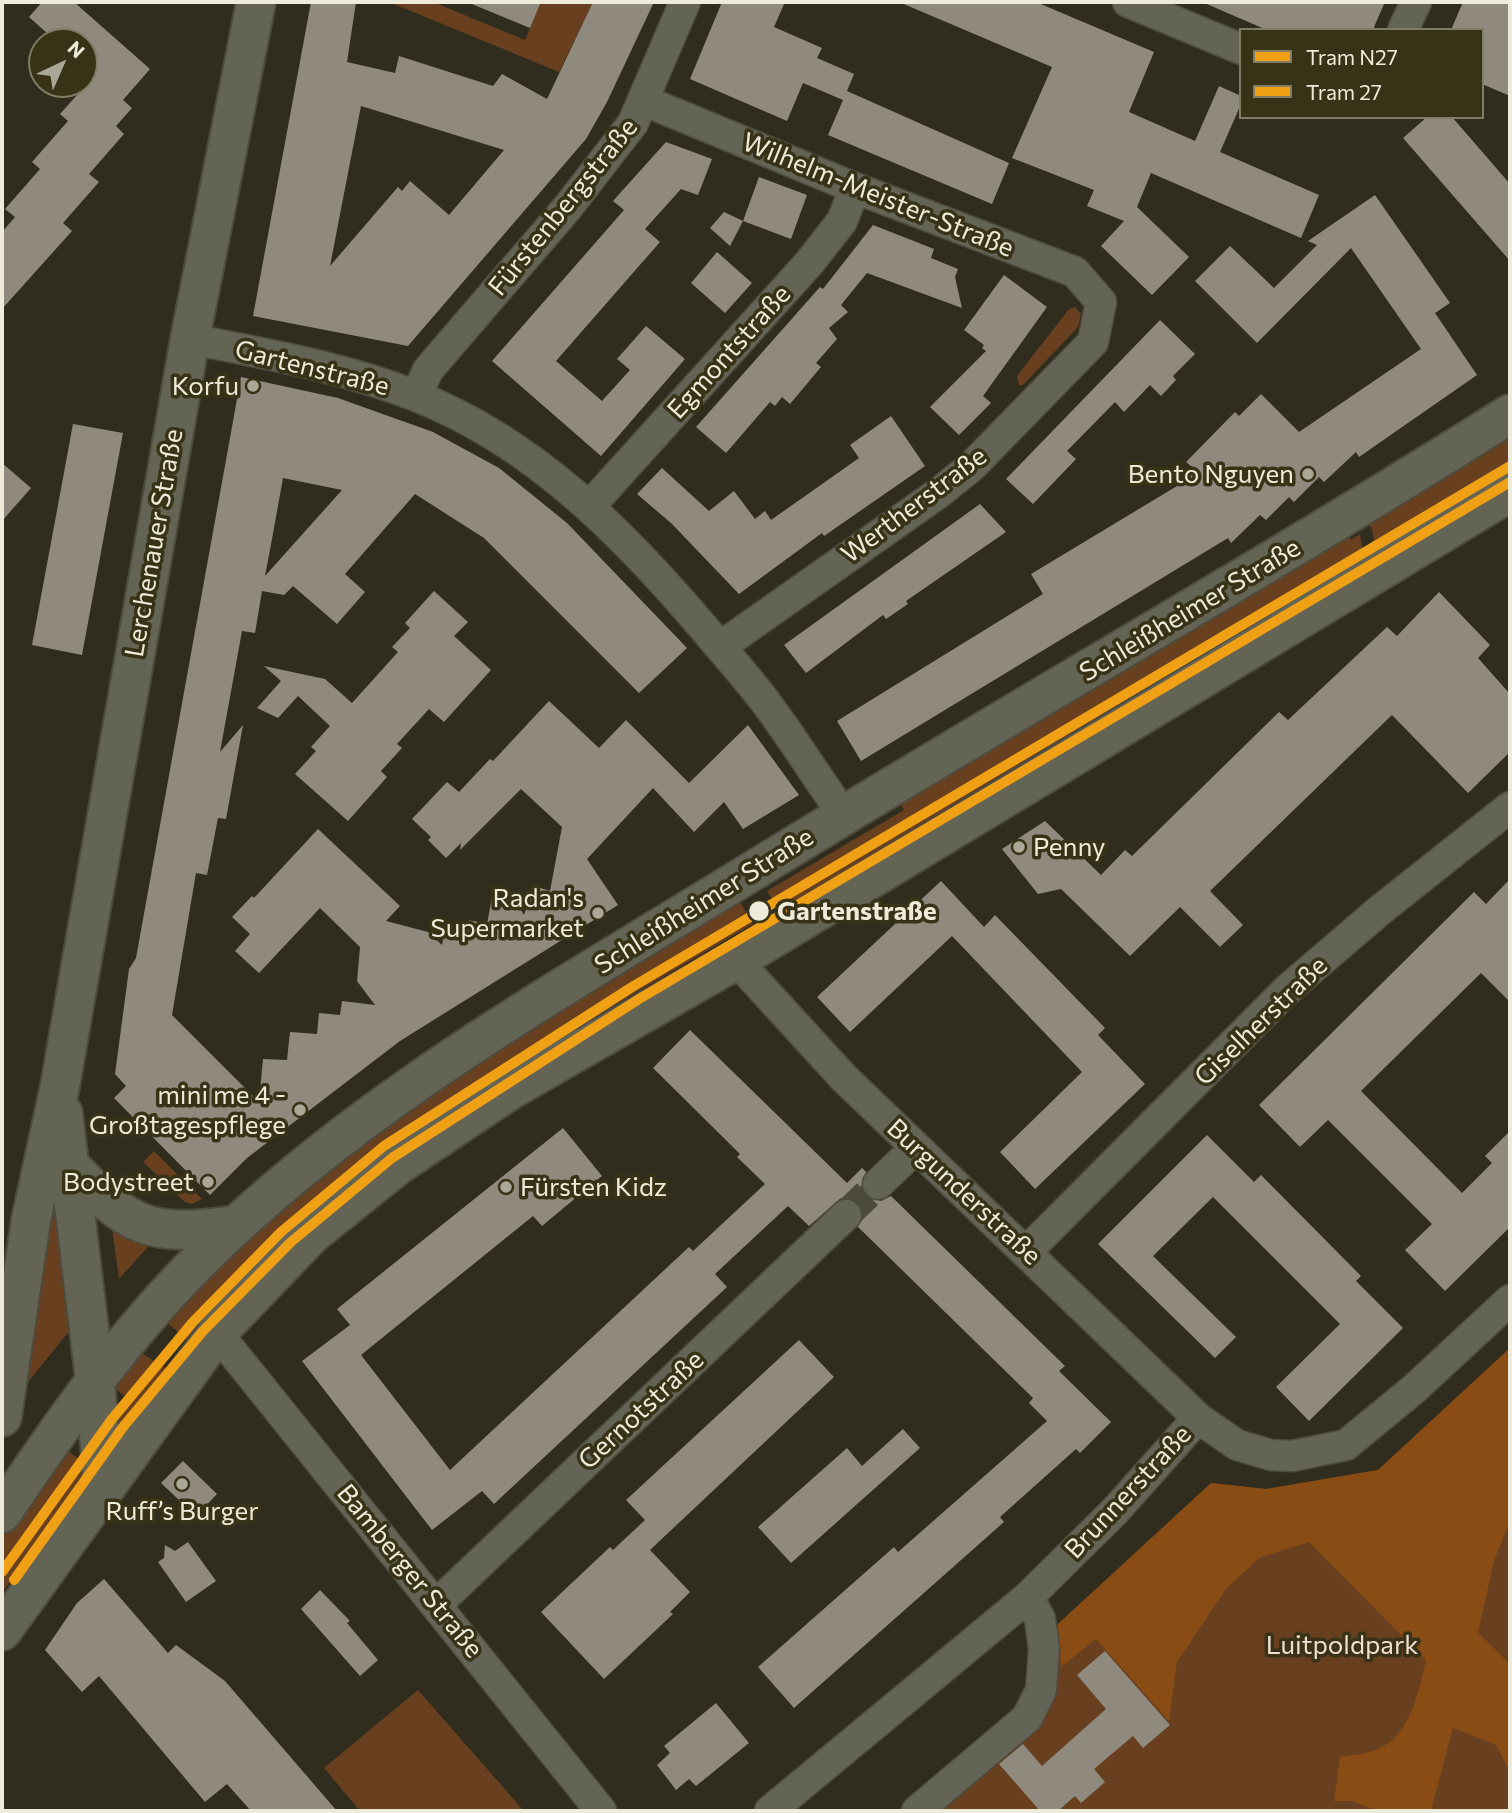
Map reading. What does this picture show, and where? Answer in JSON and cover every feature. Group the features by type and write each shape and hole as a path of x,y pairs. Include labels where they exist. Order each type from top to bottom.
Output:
{"main road":[{"name":"Lerchenauer Straße","path":"2,1417 31,1220 60,1086 106,807 190,339 257,2"},
{"name":"Schleißheimer Straße","path":"2,1513 95,1379 152,1311 236,1225 348,1130 401,1093 843,814 1345,518 1510,414"},
{"path":"2,1631 217,1332 311,1236 430,1142 510,1090 736,960 1510,492"},
{"name":"Lerchenauer Straße","path":"60,1086 95,1379 103,1487"},
{"path":"70,1166 119,1213 152,1228 189,1231 236,1225"}],"street":[{"name":"Fürstenbergstraße","path":"416,396 428,370 568,207 633,123 645,102 685,2"},
{"path":"1129,2 1239,48"},
{"path":"1404,28 1416,2"},
{"name":"Wilhelm-Meister-Straße","path":"645,102 855,188 1075,272 1101,302"},
{"name":"Egmontstraße","path":"589,507 810,262 842,221 855,188"},
{"name":"Wertherstraße","path":"720,647 940,492 972,466 1093,342 1101,302"},
{"name":"Gartenstraße","path":"190,339 334,368 416,396 470,421 512,446 589,507 659,576 764,699 843,814"},
{"name":"Giselherstraße","path":"1027,1251 1287,990 1379,911 1510,807"},
{"name":"Burgunderstraße","path":"736,960 842,1077 1027,1251 1198,1418"},
{"path":"878,1184 916,1148"},
{"name":"Gernotstraße","path":"437,1604 846,1215"},
{"name":"Brunnerstraße","path":"770,1811 1028,1597 1115,1511 1198,1418 1237,1445 1271,1455 1292,1456 1346,1445 1415,1389 1510,1300"},
{"name":"Bamberger Straße","path":"217,1332 601,1811"},
{"path":"917,1811 1027,1718 1041,1690 1044,1649 1040,1619 1028,1597"}],"green space":[{"path":"389,2 433,2 525,40 541,2 593,2 559,72"},
{"path":"1075,307 1081,314 1078,327 1023,385 1019,385 1017,376 1069,309"},
{"path":"1510,433 1510,481 1376,553 1372,529 1367,520"},
{"path":"1346,532 1351,540 1360,534 1364,560 783,918 767,891 904,810 898,798"},
{"path":"736,895 753,924 613,1006 618,1016 192,1344 164,1320 212,1269 409,1104"},
{"path":"154,1151 202,1199 192,1204 185,1202 143,1162"},
{"path":"53,1174 71,1329 19,1393"},
{"path":"111,1220 155,1239 119,1279"},
{"path":"141,1346 146,1350 143,1354 172,1372 119,1441 116,1422 132,1401 112,1387"},
{"name":"Luitpoldpark","path":"1510,1348 1510,1811 917,1811 1027,1718 1044,1649 1058,1624 1211,1483 1266,1489 1378,1470"},
{"path":"67,1450 84,1463 84,1472 2,1593 2,1538 24,1503"},
{"path":"418,1690 524,1811 360,1811 324,1768"}],"shaded area":[{"path":"1510,1348 1510,1520 1494,1561 1478,1633 1510,1664 1510,1772 1496,1745 1453,1728 1431,1811 1379,1811 1351,1801 1334,1801 1340,1757 1378,1749 1398,1733 1412,1710 1426,1660 1309,1542 1259,1558 1225,1590 1177,1662 1169,1721 1096,1639 1061,1667 1058,1624 1211,1483 1266,1489 1378,1470"}],"building":[{"path":"42,2 74,2 150,69 123,100 132,108 116,126 124,134 89,174 99,182 63,223 72,231 2,309 2,232 15,217 5,209 40,169 32,162 68,121 60,114 74,98 98,98 98,28 41,28 29,17"},
{"path":"311,2 356,2 347,62 395,73 399,56 493,86 502,74 547,99 593,2 654,2 607,102 586,139 408,346 253,316","holes":["361,106 504,150 449,215 410,181 402,191 398,187 330,266"]},
{"path":"467,2 541,2 530,28"},
{"path":"722,2 785,2 774,27 822,48 817,58 854,74 847,91 1009,163 992,204 828,135 843,100 803,83 787,121 690,79"},
{"path":"899,2 1036,2 1154,52 1129,112 1195,141 1219,86 1239,95 1239,109 1220,152 1319,195 1301,238 1151,173 1137,207 1189,257 1152,295 1101,246 1124,221 1087,206 1094,190 1012,158 1052,67"},
{"path":"1202,2 1385,2 1375,28 1262,28"},
{"path":"1463,2 1510,2 1510,96 1484,85 1484,28 1452,28"},
{"path":"1425,119 1454,119 1510,184 1510,261 1403,138"},
{"path":"666,142 712,159 698,195 681,189 645,229 660,242 556,361 602,401 630,370 617,359 646,326 685,359 601,456 492,361 624,210 613,201"},
{"path":"759,177 807,195 791,239 743,221"},
{"path":"1375,195 1450,303 1435,313 1477,375 1359,457 1356,452 1324,482 1319,477 1294,502 1289,497 1266,520 1260,515 1231,543 1228,538 861,761 837,721 1043,594 1031,574 1187,480 1185,475 1192,467 1186,462 1235,412 1239,416 1261,394 1299,432 1421,349 1351,248 1257,343 1195,281 1230,246 1274,288 1317,245 1308,241"},
{"path":"724,212 743,221 730,246 710,228"},
{"path":"873,225 934,249 931,258 958,269 955,277 962,308 867,273 841,305 848,312 829,328 837,339 816,363 821,367 790,404 782,397 775,406 770,402 726,453 696,427 820,287 823,289"},
{"path":"717,252 752,283 725,313 691,283"},
{"path":"1004,275 1047,307 983,396 991,403 959,435 930,407 986,351 982,348 984,345 964,330"},
{"path":"1160,320 1195,354 1173,376 1176,380 1161,396 1150,385 1124,412 1115,402 1067,451 1076,459 1033,504 1006,479"},
{"path":"241,377 338,398 433,432 499,468 567,523 687,648 639,693 484,538 415,494 345,574 365,592 337,624 293,586 284,595 262,591 255,633 242,631 220,752 243,725 226,819 218,818 207,875 196,873 172,1015 259,1102 263,1059 287,1060 290,1032 317,1034 319,1013 340,1015 342,1001 375,1005 357,981 360,947 320,908 259,973 235,951 250,934 232,917 252,896 254,898 318,829 400,906 386,921 428,932 442,945 445,929 466,934 469,920 487,924 494,887 510,892 524,915 534,886 550,891 562,827 521,789 460,850 461,843 446,858 428,840 431,837 412,819 447,782 459,792 490,759 493,761 549,701 599,748 626,720 689,783 748,725 799,795 743,829 724,802 694,832 653,788 587,859 618,905 400,1041 247,1158 210,1195 114,1098 126,1086 115,1074 129,969 136,958","holes":["283,478 342,490 265,576"]},
{"path":"891,416 925,466 824,536 822,533 739,594 671,523 637,494 662,468 709,511 734,491 755,519 765,511 771,520 859,458 850,445"},
{"path":"73,424 123,433 82,655 32,645"},
{"path":"2,463 31,488 2,521"},
{"path":"980,504 1006,532 906,601 908,604 886,619 883,615 806,673 784,645"},
{"path":"434,591 468,622 454,636 491,670 444,722 429,709 397,744 402,748 381,771 387,777 348,821 295,774 316,751 311,747 330,726 298,696 278,718 257,708 281,681 264,666 325,679 352,703 398,652 392,647 410,628 405,623"},
{"path":"1439,592 1490,645 1478,658 1510,694 1510,752 1468,793 1392,715 1210,891 1243,925 1220,947 1180,907 1130,956 1061,889 1038,894 1002,849 1045,821 1101,875 1125,850 1132,856 1279,712 1288,720 1387,627 1397,636"},
{"path":"1510,879 1510,1002 1481,973 1361,1091 1462,1193 1492,1163 1485,1156 1510,1131 1510,1227 1445,1291 1405,1250 1432,1224 1328,1120 1300,1147 1259,1105 1474,892 1486,904"},
{"path":"941,881 984,927 995,915 1105,1028 1098,1035 1145,1084 1035,1189 1000,1152 1082,1072 952,936 850,1032 817,997"},
{"path":"690,1030 847,1183 862,1168 866,1172 861,1187 866,1196 881,1201 891,1196 1065,1366 1059,1371 1111,1422 1080,1453 1076,1449 1000,1517 1004,1522 794,1708 758,1667 894,1547 898,1552 1047,1421 1029,1403 1033,1398 858,1227 863,1212 858,1203 841,1198 809,1226 788,1206 715,1274 727,1287 494,1504 482,1491 432,1530 302,1361 350,1325 337,1309 563,1128 602,1176 542,1226 533,1216 361,1355 450,1470 689,1247 693,1251 765,1184 737,1157 740,1154 653,1068"},
{"path":"1207,1135 1254,1182 1261,1175 1361,1276 1356,1281 1403,1328 1309,1421 1276,1387 1340,1324 1213,1197 1153,1256 1236,1337 1215,1358 1098,1244"},
{"path":"799,1340 834,1377 650,1550 690,1592 670,1612 673,1614 604,1679 541,1612 610,1547 613,1550 645,1520 626,1500"},
{"path":"903,1429 920,1448 791,1563 758,1527 847,1448 862,1466"},
{"path":"183,1461 217,1494 196,1516 161,1483"},
{"path":"188,1542 216,1581 186,1602 158,1562 164,1558 165,1545 175,1551"},
{"path":"104,1579 168,1653 176,1645 225,1681 337,1811 251,1811 227,1784 205,1802 99,1676 82,1692 45,1650 77,1603"},
{"path":"320,1590 350,1621 347,1623 378,1660 360,1676 301,1609"},
{"path":"1105,1651 1170,1725 1143,1748 1133,1736 1094,1769 1105,1782 1081,1803 1075,1796 1058,1811 1040,1811 999,1764 1023,1744 1042,1766 1106,1709 1077,1675"},
{"path":"716,1703 749,1743 696,1786 689,1779 676,1790 657,1765 670,1753 664,1746"}],"tunnel":[{"path":"846,1215 878,1184"}],"tram line":[{"name":"N27","path":"2,1572 112,1419 193,1322 281,1232 384,1146 632,987 1510,466"},
{"name":"27","path":"14,1580 123,1427 203,1331 291,1242 392,1158 639,999 1510,482"}],"place":[{"name":"Korfu","path":"253,386"},
{"name":"Bento Nguyen","path":"1308,474"},
{"name":"Penny","path":"1019,847"},
{"name":"Gartenstraße","path":"759,911"},
{"name":"Radan's Supermarket","path":"598,913"},
{"name":"mini me 4 - Großtagespflege","path":"300,1110"},
{"name":"Bodystreet","path":"208,1182"},
{"name":"Fürsten Kidz","path":"506,1187"},
{"name":"Ruff’s Burger","path":"182,1484"}]}
